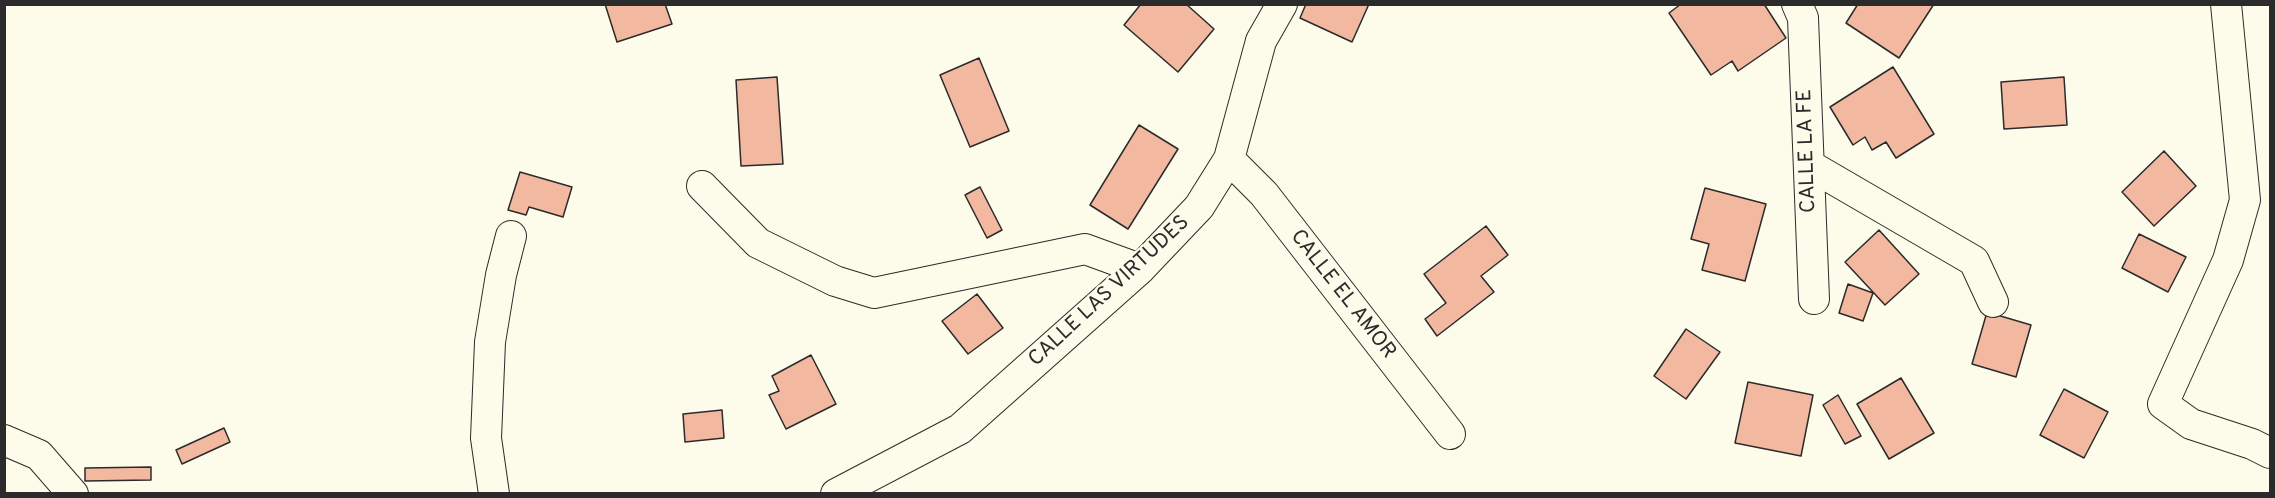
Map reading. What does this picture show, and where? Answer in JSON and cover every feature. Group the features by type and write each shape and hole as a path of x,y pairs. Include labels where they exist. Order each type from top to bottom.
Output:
{"street":[{"name":"CALLE LAS VIRTUDES","path":"836,494 960,429 1140,269 1199,207 1229,159 1261,41 1282,4"},
{"name":"CALLE LA FE","path":"1797,4 1803,18 1814,299"},
{"path":"2226,4 2245,200 2228,260 2163,405 2191,424 2252,444 2271,453"},
{"name":"CALLE EL AMOR","path":"1229,159 1264,194 1450,434"},
{"path":"1809,165 1974,261 1993,302"},
{"path":"702,186 758,243 834,281 874,293 1085,249 1140,269"},
{"path":"494,494 486,438 490,342 501,274 511,236"},
{"path":"4,440 39,455 73,494"}],"building":[{"path":"605,4 665,4 672,24 617,42"},
{"path":"1141,4 1186,4 1214,29 1178,72 1124,25"},
{"path":"1306,4 1369,4 1352,42 1300,18"},
{"path":"1681,4 1764,4 1786,38 1738,71 1732,61 1711,75 1669,13"},
{"path":"1858,4 1934,4 1899,58 1846,23"},
{"path":"979,58 1009,131 970,147 940,75"},
{"path":"1893,67 1934,134 1896,158 1886,142 1872,150 1865,137 1853,145 1830,107"},
{"path":"777,77 783,164 741,166 736,80"},
{"path":"2064,77 2067,125 2004,129 2001,82"},
{"path":"1139,125 1178,149 1128,229 1090,205"},
{"path":"2164,151 2196,186 2154,226 2122,192"},
{"path":"520,172 572,187 563,217 529,207 526,215 508,210"},
{"path":"980,187 1002,230 987,238 965,195"},
{"path":"1705,188 1766,204 1745,281 1702,270 1709,244 1691,239"},
{"path":"1486,226 1508,255 1481,276 1494,292 1437,336 1425,319 1446,303 1424,274"},
{"path":"1879,230 1919,274 1885,305 1845,262"},
{"path":"2139,234 2186,257 2168,292 2122,268"},
{"path":"1848,284 1873,293 1863,321 1839,313"},
{"path":"977,294 1003,328 968,354 942,321"},
{"path":"1987,312 2031,325 2016,377 1972,364"},
{"path":"1686,329 1720,352 1686,399 1654,376"},
{"path":"811,355 836,404 786,429 769,395 779,391 772,376"},
{"path":"1901,378 1934,433 1889,459 1857,404"},
{"path":"1748,382 1813,395 1801,456 1735,443"},
{"path":"2064,389 2108,412 2084,458 2040,435"},
{"path":"1838,395 1861,436 1845,444 1823,405"},
{"path":"722,410 724,438 685,442 683,414"},
{"path":"224,428 230,442 182,464 176,450"},
{"path":"151,467 151,480 85,481 85,468"}]}
